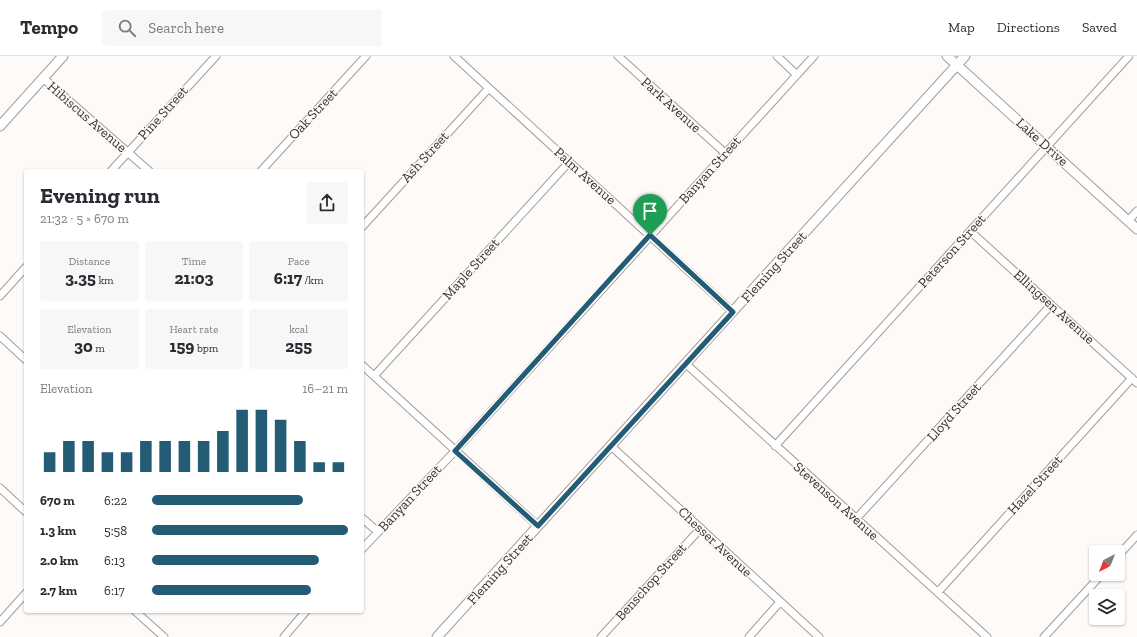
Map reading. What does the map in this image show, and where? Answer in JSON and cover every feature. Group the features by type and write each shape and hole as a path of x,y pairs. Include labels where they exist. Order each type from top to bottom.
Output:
{"street":[{"path":"0,126 63,56"},
{"name":"Pine Street","path":"113,169 216,56"},
{"name":"Oak Street","path":"262,169 366,56"},
{"name":"Palm Avenue","path":"454,56 733,312"},
{"name":"Park Avenue","path":"618,56 725,153"},
{"path":"777,56 797,75"},
{"name":"Banyan Street","path":"364,547 455,451 814,56"},
{"name":"Lake Drive","path":"947,56 1137,229"},
{"name":"Fleming Street","path":"437,637 965,56"},
{"name":"Peterson Street","path":"775,446 1129,56"},
{"name":"Hibiscus Avenue","path":"43,78 147,169"},
{"name":"Ash Street","path":"364,225 489,88"},
{"name":"Maple Street","path":"374,376 569,162"},
{"path":"1128,221 1137,211"},
{"name":"Ellingsen Avenue","path":"970,231 1134,380"},
{"path":"0,296 24,269"},
{"name":"Lloyd Street","path":"856,520 1051,305"},
{"path":"0,336 24,358"},
{"name":"Stevenson Avenue","path":"686,364 856,520 987,637"},
{"path":"364,367 538,526"},
{"name":"Hazel Street","path":"938,592 1134,380"},
{"name":"Chesser Avenue","path":"612,446 819,637"},
{"path":"0,488 24,510"},
{"path":"364,520 378,532"},
{"name":"Benschop Street","path":"601,637 700,528"},
{"path":"1125,549 1137,536"},
{"path":"1044,637 1096,581"},
{"path":"0,622 24,595"},
{"path":"748,637 780,602"},
{"path":"137,613 164,637"},
{"path":"284,637 303,613"}],"route":[{"path":"650,235 733,312 538,526 455,451 650,235"}]}
